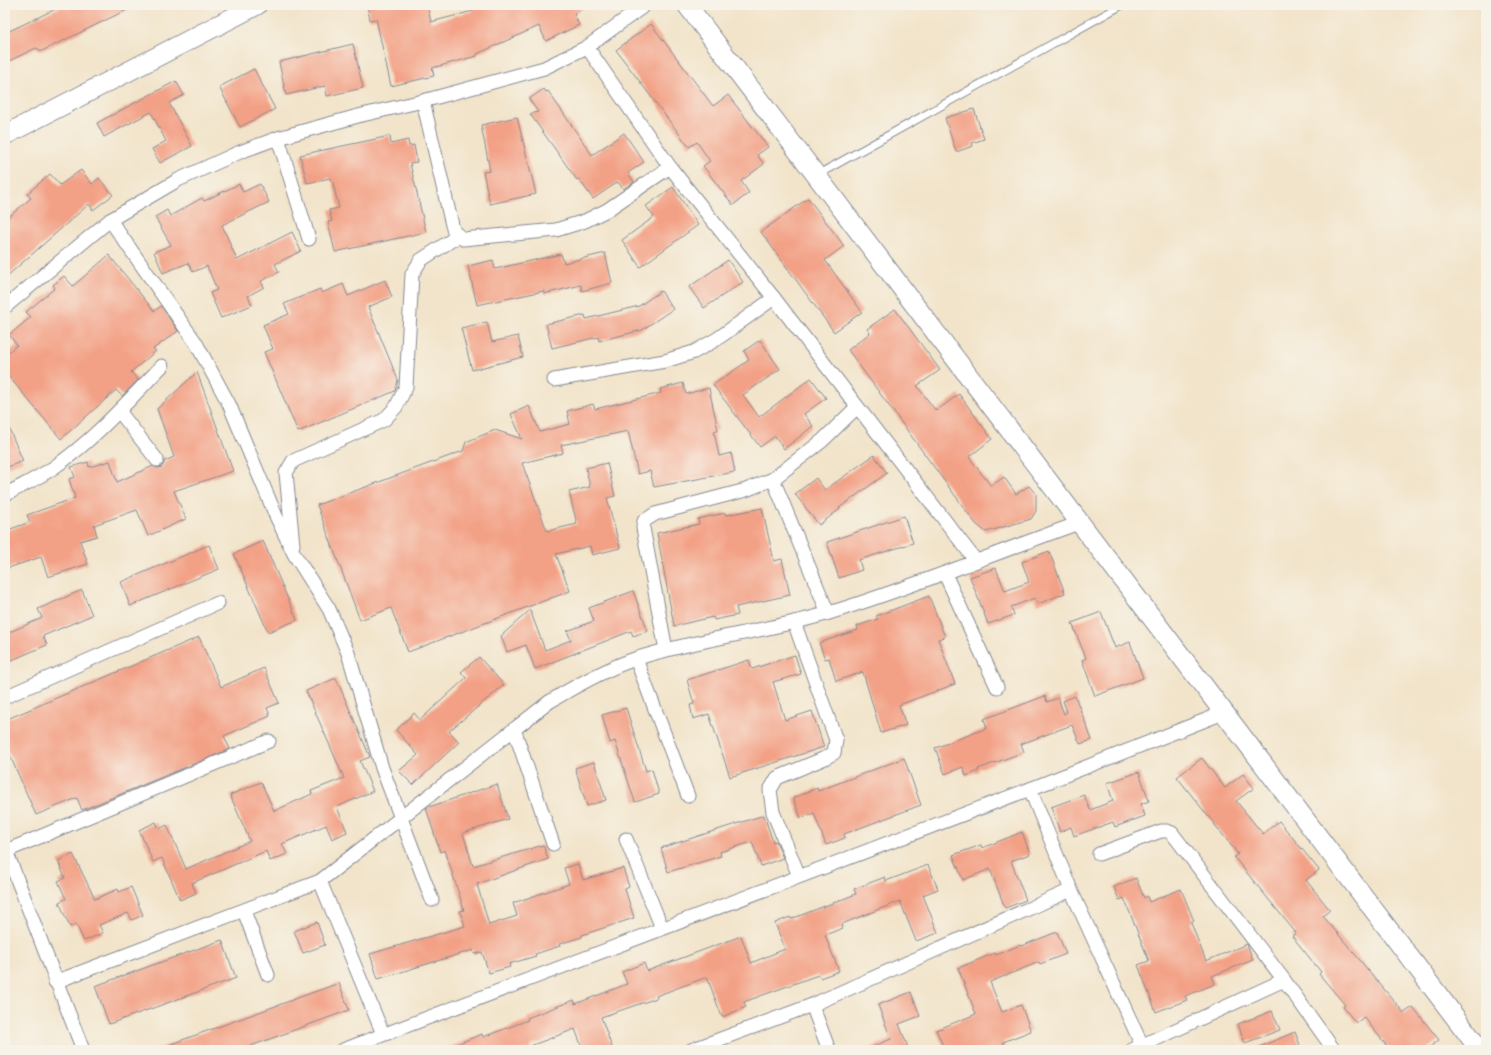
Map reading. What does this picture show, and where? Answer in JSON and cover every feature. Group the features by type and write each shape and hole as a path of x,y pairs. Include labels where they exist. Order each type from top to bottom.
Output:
{"street":[{"path":"5,135 258,5"},
{"path":"5,307 110,220 178,180 240,152 278,138 544,68 587,47 645,5"},
{"path":"687,5 1078,523 1226,712 1480,1050"},
{"path":"587,47 670,167 774,298 976,561"},
{"path":"423,101 452,225 458,236 463,239 471,240 556,230 585,221 607,210 670,167"},
{"path":"278,138 309,239"},
{"path":"110,220 196,343 229,404 276,516 294,554 329,609 348,653 382,768 432,900"},
{"path":"294,554 286,473 293,461 384,420 396,407 406,387 412,274 421,260 458,236"},
{"path":"554,380 665,361 694,352 717,339 774,298"},
{"path":"5,496 54,468 119,411 162,366"},
{"path":"666,650 642,528 644,521 655,514 746,490 773,479 822,441 857,407"},
{"path":"119,411 157,460"},
{"path":"773,479 828,613"},
{"path":"55,982 244,911 320,880 549,702 589,679 636,659 666,650 794,622 828,613 945,574 1078,523"},
{"path":"945,574 997,687"},
{"path":"5,697 218,603"},
{"path":"794,622 836,740 834,753 777,778 770,790 773,812 799,876"},
{"path":"636,659 688,796"},
{"path":"343,1050 1030,789 1226,712"},
{"path":"514,729 553,844"},
{"path":"83,1050 55,982 6,850 270,741"},
{"path":"1030,789 1071,890 1139,1049 1284,980"},
{"path":"1099,854 1161,831 1167,831 1172,834 1284,980 1334,1050"},
{"path":"626,839 662,928"},
{"path":"320,880 383,1034"},
{"path":"691,1050 812,1005 1071,890"},
{"path":"244,911 268,975"},
{"path":"812,1005 829,1050"}],"lane":[{"path":"816,175 1122,5"}],"building":[{"path":"64,5 137,5 42,51 36,48 5,63 5,33"},
{"path":"367,5 427,5 431,22 473,11 471,5 587,5 574,14 579,25 546,41 539,26 477,54 477,56 432,68 434,76 391,86 376,19 370,20"},
{"path":"651,24 713,106 728,95 768,147 757,155 764,164 741,181 749,193 733,205 703,166 710,161 697,142 689,147 616,50"},
{"path":"353,44 363,88 327,96 325,86 286,95 279,62"},
{"path":"254,69 275,109 240,127 219,87"},
{"path":"176,81 184,95 169,103 192,146 160,163 152,149 166,141 151,112 104,137 97,123"},
{"path":"544,89 546,92 548,91 592,155 624,133 644,162 628,173 634,182 623,189 618,182 593,199 579,179 577,180 530,114 538,112 529,99"},
{"path":"974,109 984,139 972,143 973,146 956,152 945,118"},
{"path":"517,117 536,194 490,204 483,172 490,171 481,125"},
{"path":"390,136 391,144 408,140 409,146 414,145 417,162 410,163 426,232 335,252 328,222 332,221 329,210 339,208 332,180 331,181 330,178 307,183 300,155"},
{"path":"81,170 92,184 99,178 113,195 93,210 89,204 5,278 5,220 31,198 27,194 50,174 60,185"},
{"path":"239,184 243,192 260,184 269,202 222,225 237,260 292,232 301,251 275,264 279,272 261,281 264,287 248,296 252,305 221,318 210,293 217,290 207,266 193,272 188,263 163,273 154,252 171,245 155,217 167,210 170,216 202,198 204,201"},
{"path":"673,187 698,225 640,267 622,240 654,217 646,206"},
{"path":"808,198 844,246 825,260 862,312 834,332 761,232"},
{"path":"605,253 612,283 582,291 581,285 544,294 544,291 477,305 468,266 493,260 495,269 561,254 564,263"},
{"path":"109,255 154,311 161,306 178,331 153,349 156,351 131,372 138,380 122,396 116,390 61,439 5,372 5,355 17,345 9,335 31,317 26,312 55,288 53,285 64,276 73,286"},
{"path":"728,260 743,282 704,308 689,287"},
{"path":"385,280 392,297 368,307 398,380 395,391 298,432 264,352 273,349 263,325 289,314 284,304 320,289 322,293 343,284 348,296"},
{"path":"661,291 673,309 642,330 599,341 598,337 552,348 546,324 585,315 586,319 639,306"},
{"path":"895,309 940,370 917,386 936,411 959,394 992,439 969,457 991,486 1004,477 1016,494 1029,486 1036,494 1036,511 1031,519 986,532 976,524 848,350 870,333 867,329"},
{"path":"487,322 492,342 518,336 523,357 472,370 461,328"},
{"path":"760,340 780,369 743,395 759,417 811,378 826,398 804,414 813,426 784,449 775,436 760,447 713,385 749,360 744,351"},
{"path":"197,372 233,471 174,491 186,519 148,536 137,510 94,525 97,536 80,541 88,564 48,577 41,557 5,569 5,531 30,522 27,515 75,498 69,479 75,477 71,467 88,462 89,467 110,461 117,482 153,466 158,468 162,467 165,461 174,457 157,409"},
{"path":"683,383 686,394 709,388 718,430 714,431 719,456 731,453 735,472 654,487 650,471 638,474 628,431 561,445 563,453 522,463 547,531 577,524 569,492 590,487 586,468 607,463 615,496 607,498 620,548 592,555 590,546 556,554 570,591 408,652 391,608 360,620 317,505 463,451 466,442 495,430 522,439 511,414 529,406 540,432 570,424 567,411 593,404 595,409 661,393 660,389"},
{"path":"5,419 23,461 5,468"},
{"path":"874,455 887,473 839,508 840,509 819,525 795,494 816,478 825,490"},
{"path":"762,508 774,561 782,559 790,595 736,607 738,615 714,620 713,617 674,626 657,533 699,524 698,519 725,513 726,515"},
{"path":"904,516 913,543 859,560 862,570 839,578 827,542"},
{"path":"263,541 297,620 268,632 234,554"},
{"path":"209,545 219,569 130,606 121,582"},
{"path":"1049,551 1065,593 1038,604 1035,598 1011,607 1014,615 988,624 970,577 996,568 1005,591 1029,582 1022,562"},
{"path":"82,590 92,615 43,636 47,645 5,663 5,634 42,618 38,609"},
{"path":"633,591 648,631 633,636 631,631 535,669 526,645 507,652 501,636 530,610 545,650 571,640 567,631 594,621 589,608"},
{"path":"929,596 945,637 938,639 955,684 899,705 906,725 881,733 863,672 836,681 829,658 825,659 819,643 858,630 857,626 878,619 876,616"},
{"path":"1101,612 1115,648 1130,642 1143,678 1095,696 1082,660 1086,658 1072,623"},
{"path":"199,637 221,687 264,668 279,703 267,708 270,716 224,736 230,749 82,810 77,798 36,815 5,744 5,720"},
{"path":"795,655 801,674 773,682 785,720 812,711 824,747 730,777 709,714 693,719 690,705 694,704 687,680 749,660 752,669"},
{"path":"479,657 504,685 449,731 459,742 413,785 399,771 418,755 396,730 414,713 420,720 466,678 461,672"},
{"path":"336,678 370,757 360,761 373,791 337,807 347,832 332,839 326,825 282,844 287,854 270,861 266,851 192,883 196,893 180,900 162,858 153,862 139,830 156,822 159,829 167,825 186,869 250,841 230,795 261,782 274,811 312,794 311,791 344,778 306,691"},
{"path":"1045,696 1047,702 1058,698 1064,714 1067,712 1063,701 1075,696 1092,740 1080,744 1072,725 1021,744 1024,752 978,769 979,771 966,776 963,767 945,774 935,748 987,728 984,719"},
{"path":"626,708 646,771 652,769 659,794 635,802 615,741 610,743 602,715"},
{"path":"904,758 921,805 844,834 845,838 826,845 814,813 801,818 793,798 817,788 818,791"},
{"path":"1202,758 1225,788 1243,774 1254,788 1236,801 1263,834 1279,821 1319,870 1306,880 1330,910 1323,916 1404,1013 1413,1007 1439,1040 1426,1050 1390,1050 1364,1017 1356,1023 1343,1007 1345,1005 1319,974 1321,972 1292,936 1296,933 1234,857 1238,854 1177,777"},
{"path":"594,762 606,800 587,806 575,768"},
{"path":"1139,772 1149,801 1141,804 1145,816 1115,827 1113,822 1074,836 1071,827 1060,832 1051,807 1084,795 1090,810 1113,801 1107,783"},
{"path":"497,784 508,819 463,833 473,866 543,845 548,859 477,884 489,925 517,916 513,903 569,884 564,868 578,864 583,880 623,868 629,887 625,889 634,918 582,935 582,937 559,944 560,946 535,954 536,956 509,964 510,967 489,973 482,952 474,954 473,950 378,979 370,954 465,926 460,911 464,910 445,850 440,852 426,808"},
{"path":"764,815 773,842 776,841 783,858 761,866 752,842 720,852 721,856 668,872 661,848"},
{"path":"1022,832 1030,854 1011,861 1026,900 1005,908 990,869 963,880 953,855 981,845 982,848"},
{"path":"73,854 95,899 118,889 119,892 131,887 143,915 132,920 128,913 99,925 103,933 84,941 76,924 70,927 59,902 66,899 58,881 65,878 58,861"},
{"path":"928,865 938,889 923,895 938,933 916,941 900,901 842,924 843,928 825,935 839,971 820,978 818,975 744,1002 746,1007 722,1017 707,977 656,996 657,998 601,1017 613,1050 583,1050 575,1029 530,1046 532,1050 442,1050 482,1034 483,1037 528,1020 527,1018 574,1000 575,1004 627,984 622,972 644,963 647,971 741,936 751,963 785,949 775,923 790,917 791,919 856,894 854,889 885,877 886,881"},
{"path":"1136,878 1144,898 1147,896 1149,902 1181,889 1194,921 1191,923 1206,961 1247,944 1253,960 1212,976 1215,984 1185,996 1187,1000 1156,1012 1138,965 1149,961 1124,898 1119,900 1114,887"},
{"path":"317,922 325,945 303,953 294,931"},
{"path":"1057,932 1066,954 1040,964 1039,962 990,982 1002,1012 1021,1005 1031,1031 1003,1042 1006,1050 945,1050 936,1030 976,1014 958,968 995,953 996,955"},
{"path":"222,940 236,978 109,1024 95,986"},
{"path":"339,983 349,1010 240,1050 160,1050 160,1048"},
{"path":"911,992 920,1016 899,1024 909,1050 865,1050 891,1039 878,1005"},
{"path":"1272,1011 1280,1030 1245,1043 1238,1024"},
{"path":"1295,1032 1300,1045 1288,1050 1252,1050"}]}
